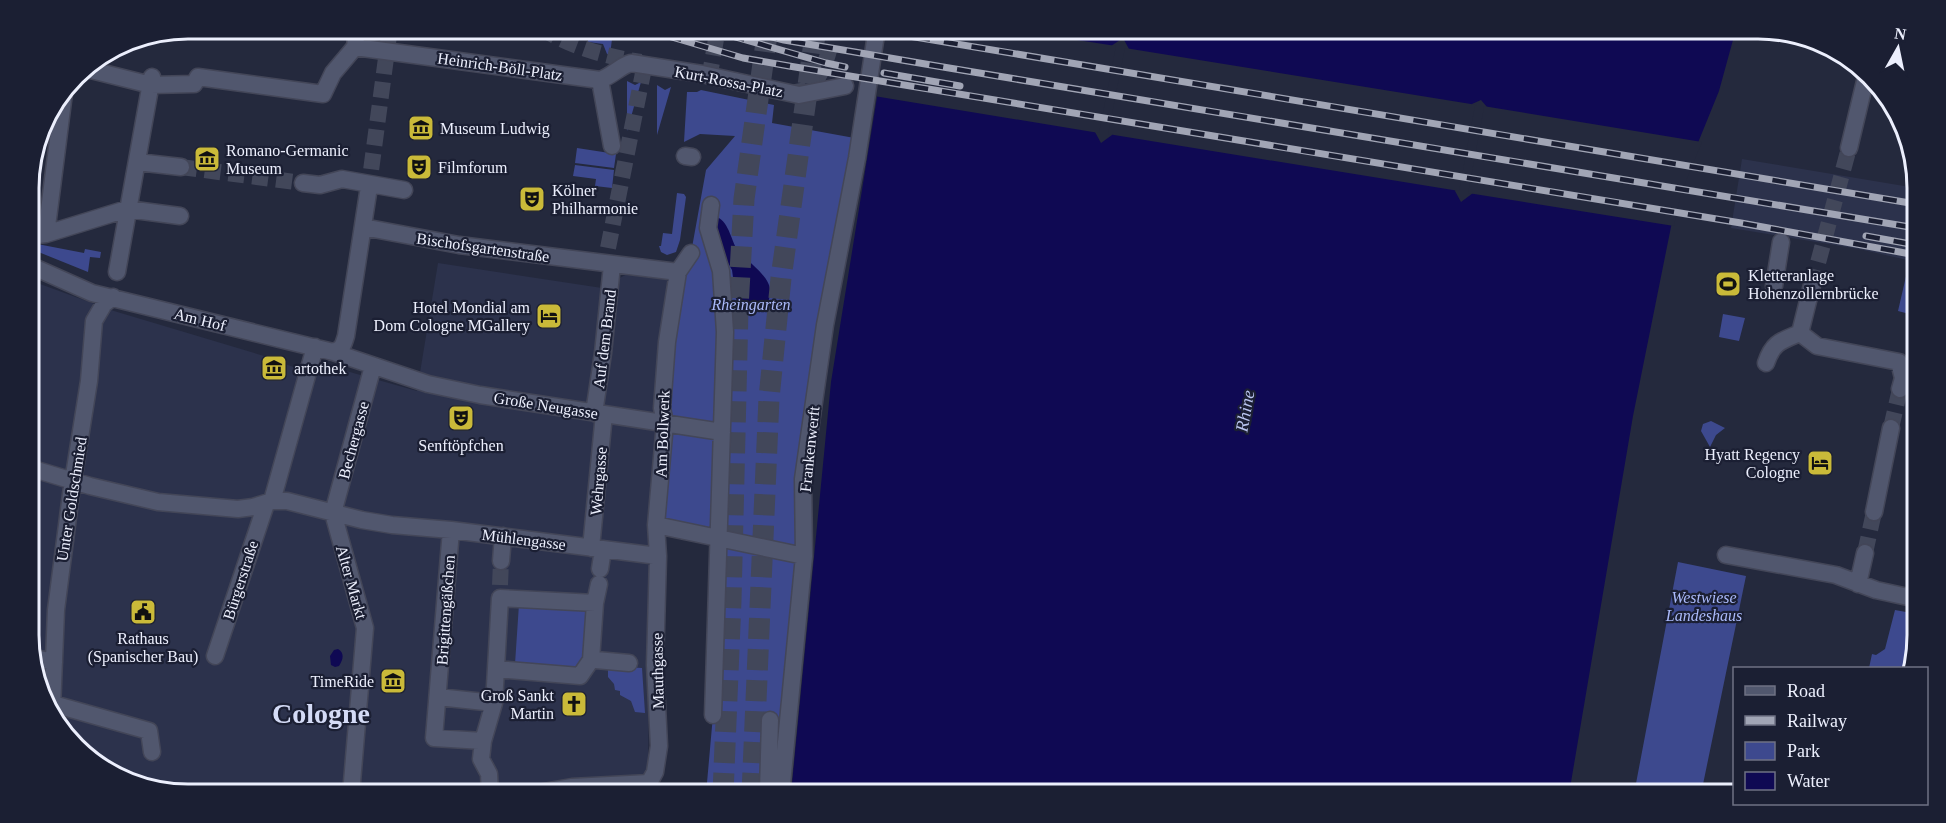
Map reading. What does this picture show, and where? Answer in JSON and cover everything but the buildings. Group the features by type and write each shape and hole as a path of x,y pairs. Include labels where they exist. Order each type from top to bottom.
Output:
{"street":[{"path":"96,71 152,81 194,84 198,77 324,94 333,73 355,47 356,39"},
{"name":"Frankenwerft","path":"776,784 804,556 803,479 825,325 860,142 876,39"},
{"name":"Heinrich-Böll-Platz","path":"355,47 607,76"},
{"name":"Kurt-Rossa-Platz","path":"607,76 623,65 631,63 702,74 799,95 845,86"},
{"path":"607,76 612,146"},
{"path":"117,272 152,81"},
{"path":"1849,148 1864,84"},
{"path":"46,234 62,108"},
{"path":"137,162 181,167"},
{"path":"303,183 320,185 342,178 405,190"},
{"path":"333,352 340,350 343,346 368,193"},
{"path":"711,205 708,228 721,271 725,332 713,715"},
{"path":"39,235 127,209 180,216"},
{"name":"Bischofsgartenstraße","path":"363,227 459,245 608,259 678,272"},
{"path":"1774,286 1780,242"},
{"path":"678,272 691,253"},
{"name":"Auf dem Brand","path":"599,413 608,259"},
{"name":"Am Hof","path":"39,269 92,293 315,347 373,366"},
{"name":"Am Bollwerk","path":"658,556 656,525 665,423 662,408 667,342 678,272"},
{"path":"39,273 47,273"},
{"path":"1800,333 1812,285"},
{"name":"Unter Goldschmied","path":"52,697 56,610 89,381 94,321 104,304 113,297"},
{"path":"1767,363 1771,348 1800,333"},
{"path":"1800,333 1817,346 1899,362 1903,378 1900,389"},
{"name":"Bürgerstraße","path":"215,656 269,502 315,347"},
{"name":"Große Neugasse","path":"373,366 428,384 480,395 722,432"},
{"name":"Bechergasse","path":"333,513 373,366"},
{"name":"Wehrgasse","path":"593,660 595,603 599,577 597,548 599,413"},
{"path":"1874,512 1891,428"},
{"path":"39,471 158,502 222,509 253,507 269,502 287,501 333,513"},
{"name":"Mühlengasse","path":"333,513 390,525 504,536 658,556"},
{"name":"Alter Markt","path":"333,513 365,628 352,784"},
{"path":"656,525 804,556"},
{"name":"Brigittengäßchen","path":"451,530 434,738 483,741"},
{"path":"501,561 504,536"},
{"path":"1858,585 1864,553"},
{"path":"1726,555 1836,575 1858,585 1907,596"},
{"name":"Mauthgasse","path":"650,784 655,772 659,746 655,665 658,556"},
{"path":"490,784 489,774 481,759 483,741 494,703 500,592 595,603"},
{"path":"41,659 54,662"},
{"path":"497,669 580,676 593,660 629,663"},
{"path":"439,694 494,703"},
{"path":"58,707 149,731 152,752"},
{"path":"770,720 774,784"}],"shaded area":[{"path":"1742,159 1907,186 1907,260 1859,249 1731,228"},
{"path":"438,263 602,288 625,275 671,277 650,562 648,782 661,784 169,783 131,773 97,753 70,726 59,710 50,692 40,654 39,284 114,311 264,356 296,368 318,363 417,391"}],"green space":[{"path":"581,39 612,39 610,55 607,54 603,44 588,42 588,40"},
{"path":"627,81 635,85 641,82 627,131"},
{"path":"657,85 665,90 671,87 657,135"},
{"name":"Rheingarten","path":"701,90 774,105 772,123 860,139 825,325 782,784 707,784 713,715 719,538 656,525 667,342 691,253 706,170 735,136 700,134 684,142 687,92"},
{"path":"577,148 616,154 614,168 575,163"},
{"path":"575,165 614,170 612,188 595,186 596,179 573,176"},
{"path":"677,193 684,194 686,197 680,240 676,252 667,255 661,252 659,246 661,246 663,233 672,234"},
{"path":"39,244 84,253 85,249 101,252 100,258 90,257 88,272 39,252"},
{"path":"1907,272 1907,313 1898,311"},
{"path":"1723,314 1745,318 1739,341 1719,337"},
{"path":"1711,421 1725,428 1716,435 1710,447 1701,431 1703,424"},
{"name":"Westwiese Landeshaus","path":"1678,562 1746,576 1703,784 1636,784"},
{"path":"519,604 586,609 582,669 515,664"},
{"path":"1895,610 1907,612 1903,667 1869,667 1872,654 1876,655 1885,649"},
{"path":"608,666 642,668 645,713 635,712 631,701 620,695 620,691 615,690 614,684 608,677"}],"water":[{"name":"Rhine","path":"886,39 1122,39 1111,46 1095,132 1101,143 1112,135 1129,49 1124,39 1733,39 1719,91 1678,192 1633,416 1571,784 792,784 831,382","holes":["1481,100 1487,107 1473,193 1461,202 1455,191 1472,104"]},
{"path":"717,217 728,228 739,253 763,275 769,285 770,296 764,309 752,308 736,299 732,270 721,251 716,231"},
{"path":"338,649 342,652 342,659 339,666 335,667 331,665 330,656 334,650"}],"pier":[{"path":"883,39 1071,39 1116,46 1099,133 874,96"},
{"path":"1125,48 1477,105 1459,191 1108,134"},
{"path":"1483,106 1702,142 1681,193 1674,226 1468,193"}],"tunnel":[{"path":"368,193 389,39"},
{"path":"560,39 590,50 641,62"},
{"path":"709,79 716,39"},
{"path":"723,784 731,600 738,309 744,199 766,39"},
{"path":"752,784 769,398 781,278 814,39"},
{"path":"793,92 803,91 817,78 827,58 832,39"},
{"path":"608,248 645,63"},
{"path":"1812,285 1849,148"},
{"path":"181,167 303,183"},
{"path":"1891,428 1900,389"},
{"path":"1865,553 1874,512"},
{"path":"500,585 501,561"}],"railway":[{"path":"678,39 743,58 1741,223 1907,253"},
{"path":"742,39 845,67"},
{"path":"780,39 1907,227"},
{"path":"927,39 1907,202"},
{"path":"884,73 960,86"},
{"path":"1866,236 1907,243"}],"place":[{"name":"Museum Ludwig","path":"421,128"},
{"name":"Romano-Germanic Museum","path":"207,159"},
{"name":"Filmforum","path":"419,167"},
{"name":"Kölner Philharmonie","path":"532,199"},
{"name":"Kletteranlage Hohenzollernbrücke","path":"1728,284"},
{"name":"Hotel Mondial am Dom Cologne MGallery","path":"549,316"},
{"name":"artothek","path":"274,368"},
{"name":"Senftöpfchen","path":"461,418"},
{"name":"Hyatt Regency Cologne","path":"1820,463"},
{"name":"Rathaus (Spanischer Bau)","path":"143,612"},
{"name":"TimeRide","path":"393,681"},
{"name":"Groß Sankt Martin","path":"574,704"}],"district":[{"name":"Cologne","path":"321,713"}]}
